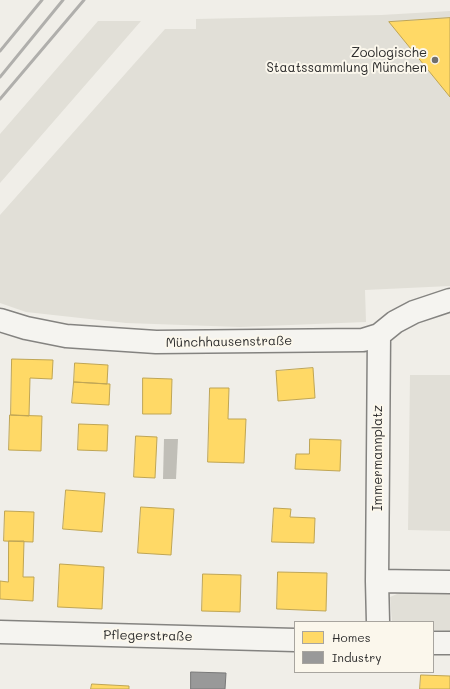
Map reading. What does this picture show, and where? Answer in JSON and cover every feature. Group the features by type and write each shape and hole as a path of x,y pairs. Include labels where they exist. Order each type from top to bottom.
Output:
{"street":[{"name":"Münchhausenstraße","path":"0,320 26,328 66,336 156,342 364,340 379,335 395,322 414,312 450,300"},
{"name":"Immermannplatz","path":"377,581 379,335"},
{"path":"378,621 377,581 450,582"},
{"name":"Pflegerstraße","path":"0,632 294,640"},
{"path":"434,643 450,643"}],"shaded area":[{"path":"450,11 450,286 365,290 366,322 240,327 126,323 26,312 0,303 0,215 165,29 196,29 196,19 381,15"},
{"path":"98,21 141,21 0,183 0,134"},
{"path":"410,375 450,375 450,531 408,530"},
{"path":"164,439 178,439 176,479 163,479"},
{"path":"402,592 450,592 450,631 434,630 434,621 392,621 390,597"}],"building: Homes":[{"name":"Zoologische Staatssammlung München","path":"450,18 450,97 389,22"},
{"path":"12,359 53,360 52,379 30,378 29,416 11,415"},
{"path":"75,363 108,365 107,384 74,382"},
{"path":"313,368 315,398 278,401 276,371"},
{"path":"143,378 172,379 171,414 143,414"},
{"path":"74,382 110,384 109,405 72,403"},
{"path":"210,388 229,388 228,419 246,419 244,463 208,462"},
{"path":"10,415 42,416 41,451 9,450"},
{"path":"79,424 108,425 107,451 78,450"},
{"path":"136,436 157,437 155,478 134,477"},
{"path":"310,439 341,440 340,471 295,469 296,454 309,454"},
{"path":"66,490 105,493 102,532 63,529"},
{"path":"141,507 174,509 171,555 138,553"},
{"path":"274,508 291,509 290,517 315,518 314,543 272,542"},
{"path":"5,511 34,512 33,542 4,541"},
{"path":"9,541 24,541 23,577 34,577 33,601 0,599 0,581 8,582"},
{"path":"60,564 104,567 102,609 58,607"},
{"path":"278,572 327,573 326,611 277,609"},
{"path":"203,574 241,575 240,612 202,611"},
{"path":"421,675 450,676 450,689 420,689"},
{"path":"92,684 129,686 129,689 91,689"}],"building: Industry":[{"path":"191,672 226,673 225,689 191,689"}],"railway":[{"path":"0,51 42,0"},
{"path":"0,77 63,0"},
{"path":"0,99 84,0"}],"place":[{"name":"Zoologische Staatssammlung München","path":"435,60"}]}
